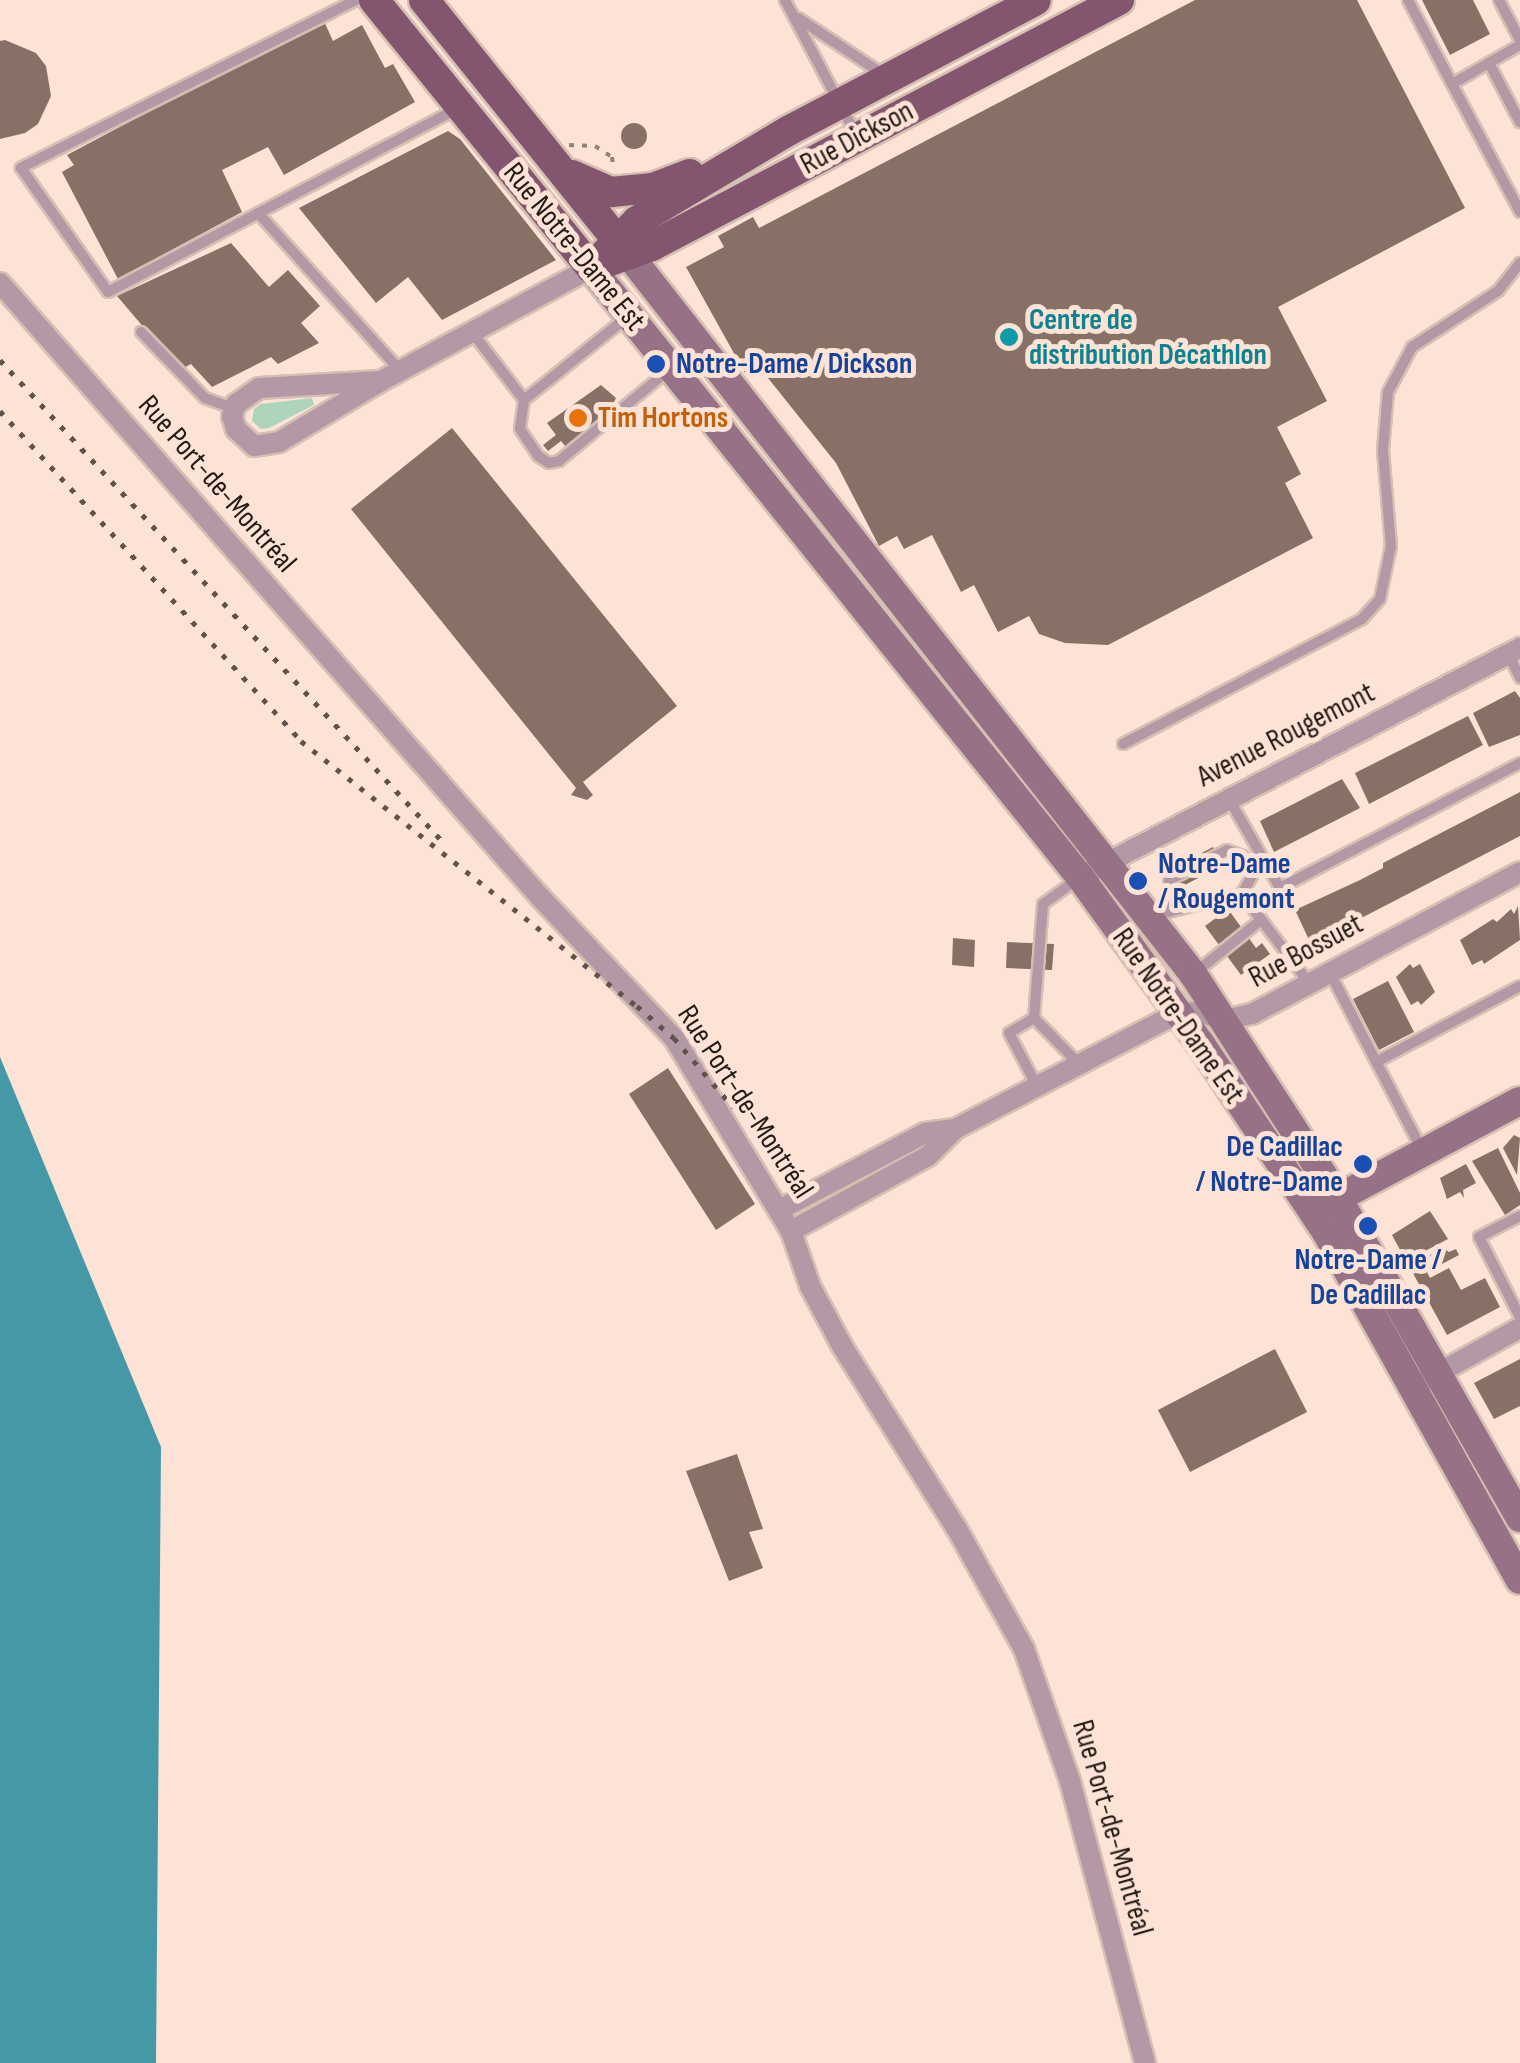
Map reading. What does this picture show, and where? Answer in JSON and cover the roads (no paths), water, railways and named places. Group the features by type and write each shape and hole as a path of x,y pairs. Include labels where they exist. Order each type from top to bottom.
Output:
{"main road":[{"name":"Rue Notre-Dame Est","path":"374,0 1080,877 1178,1012 1312,1212 1519,1574"},
{"name":"Rue Notre-Dame Est","path":"424,0 564,157 624,248 910,616 1108,861 1159,914 1193,974 1338,1198 1520,1518"},
{"name":"Rue Dickson","path":"592,268 624,248 858,138 1120,0"},
{"path":"1023,7 1029,47"},
{"name":"Rue Dickson","path":"624,248 637,221 788,131 1023,7"},
{"path":"564,157 602,190 640,190 673,181 788,131"},
{"path":"887,634 910,616"},
{"path":"1312,1212 1520,1100"}],"street":[{"name":"Rue Dickson","path":"381,381 275,385 246,394 235,409 236,429 254,446 266,447 381,381 400,370 592,268"},
{"name":"Rue Port-de-Montréal","path":"0,283 540,897 674,1038 780,1210 810,1286 842,1346 957,1529 1024,1649 1070,1781 1146,2063"},
{"name":"Avenue Rougemont","path":"1080,877 1514,651"},
{"name":"Rue Bossuet","path":"1178,1012 1199,1012 1225,1020 1252,1014 1520,872"},
{"path":"791,1231 928,1156 956,1129 1178,1012"},
{"path":"780,1210 924,1133 956,1129"},
{"path":"1414,1387 1520,1328"}],"lane":[{"path":"356,0 21,168 108,292 460,106"},
{"path":"785,0 858,138"},
{"path":"1408,0 1520,212"},
{"path":"1452,84 1520,43 1500,0"},
{"path":"794,16 889,78"},
{"path":"1489,63 1520,122"},
{"path":"258,214 400,370"},
{"path":"1123,744 1362,619 1380,599 1391,546 1383,450 1388,392 1412,347 1498,291 1520,264"},
{"path":"630,316 524,400 519,421 522,436 543,461 554,463 672,367"},
{"path":"141,332 205,398 235,409"},
{"path":"472,332 524,400"},
{"path":"1514,651 1520,678"},
{"path":"1229,798 1280,888 1520,763"},
{"path":"1227,850 1238,852 1252,876 1242,894 1159,914 1170,880 1227,850"},
{"path":"1079,1064 1034,1018 1043,904 1080,877"},
{"path":"1242,894 1310,982"},
{"path":"1193,974 1262,920"},
{"path":"1330,972 1423,1152"},
{"path":"1376,1062 1520,986"},
{"path":"1034,1018 1009,1033 1037,1086"},
{"path":"1520,1216 1479,1237 1520,1316"}],"water":[{"path":"0,1057 161,1447 156,2063 0,2063"}],"railway":[{"path":"0,360 444,843"},
{"path":"0,411 301,741 637,1006 674,1038 733,1107"}],"place":[{"name":"Centre de distribution Décathlon","path":"1009,337"},
{"name":"Notre-Dame / Dickson","path":"656,364"},
{"name":"Tim Hortons","path":"578,418"},
{"name":"Notre-Dame / Rougemont","path":"1138,881"},
{"name":"De Cadillac / Notre-Dame","path":"1363,1164"},
{"name":"Notre-Dame / De Cadillac","path":"1368,1226"}]}
